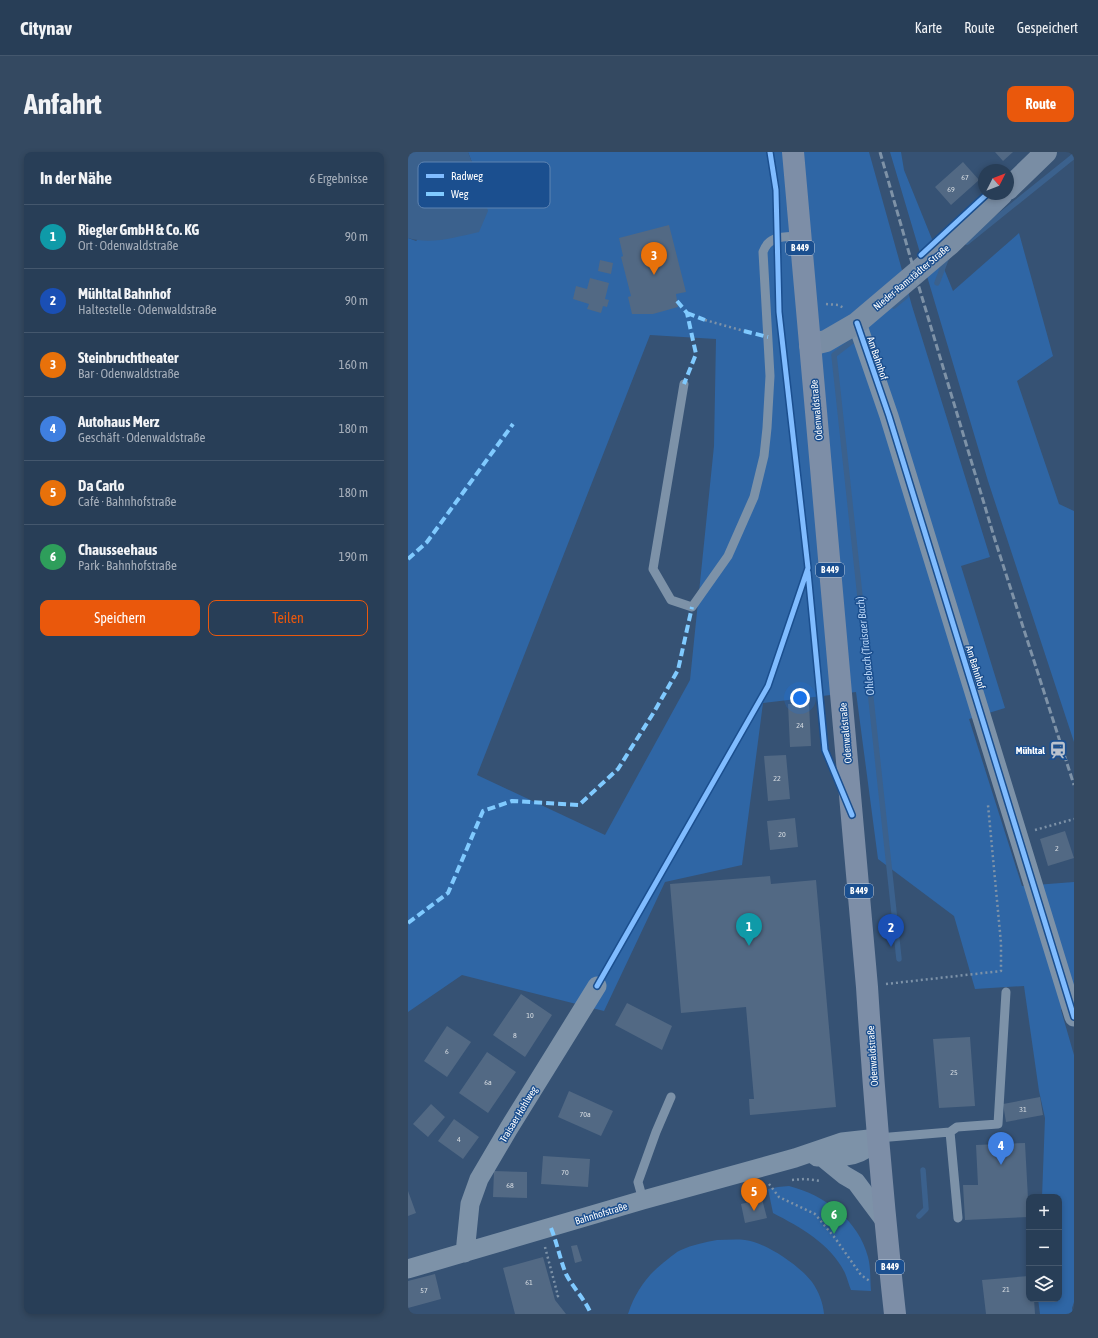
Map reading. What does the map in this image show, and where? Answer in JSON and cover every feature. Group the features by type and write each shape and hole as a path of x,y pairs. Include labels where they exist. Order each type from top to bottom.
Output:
{"main road":[{"name":"Odenwaldstraße","path":"793,152 799,236 867,986 884,1221 895,1314"}],"street":[{"path":"1014,183 1046,152"},
{"name":"Nieder-Ramstädter Straße","path":"810,345 826,342 841,334 853,317 950,244 996,200"},
{"name":"Am Bahnhof","path":"853,317 889,416 1074,1017"},
{"name":"Traisaer Hohlweg","path":"465,1253 470,1204 479,1180 509,1128 598,986"},
{"name":"Bahnhofstraße","path":"408,1269 643,1200 795,1158 842,1142 878,1138"},
{"name":"Bahnhofstraße","path":"795,1158 851,1156 871,1147 878,1138"},
{"path":"822,1157 844,1175 856,1182 884,1221"}],"lane":[{"path":"684,384 654,569 671,600 692,607 728,556 754,497 764,456 770,376 762,252 765,245 771,240 799,236"},
{"path":"878,1138 950,1132 956,1127 998,1124 1006,992"},
{"path":"643,1200 638,1182 671,1096"},
{"path":"950,1132 958,1218"}],"path":[{"path":"823,304 838,305 853,317"},
{"path":"705,320 744,331"},
{"path":"867,986 1001,972 1001,943 987,800 1004,792"},
{"path":"1046,827 1074,819"},
{"path":"768,1182 779,1197 815,1214 835,1238 861,1275 874,1284"},
{"path":"540,1231 558,1296 554,1297"}],"shaded area":[{"path":"408,152 468,152 472,162 418,162 418,208 487,208 488,211 479,232 452,238 426,241 408,238"},
{"path":"468,152 869,152 912,306 990,557 961,566 1005,708 969,719 1022,886 1074,882 1074,999 1061,1010 1074,1055 1073,1314 1040,1314 1038,1302 1062,1302 1062,1194 1042,1194 1045,1118 1039,1091 1024,986 975,989 954,916 878,859 856,692 763,703 742,865 665,882 604,1011 462,975 408,1012 408,238 416,241 455,208 550,208 550,162 472,162","holes":["650,335 716,339 714,446 690,680 605,835 477,775"]},
{"path":"890,152 901,152 904,170 953,291 1019,233 1053,356 1017,381 1059,504 1074,511 1074,742 988,481"},
{"path":"789,1186 802,1190 827,1203 839,1211 849,1221 857,1232 868,1257 871,1291 851,1290 845,1273 832,1253 804,1230 773,1213 768,1189"},
{"path":"717,1240 745,1240 753,1242 772,1250 791,1262 812,1282 817,1290 823,1306 824,1314 628,1314 639,1290 654,1271 661,1265 681,1250"}],"building":[{"path":"995,152 1013,152 1003,161"},
{"path":"963,162 978,179 978,181 951,205 935,187"},
{"path":"669,225 686,292 676,294 678,307 653,314 632,314 628,297 631,296 621,257 623,256 619,238"},
{"path":"600,260 613,263 611,274 598,271"},
{"path":"590,278 609,283 605,299 609,300 607,307 603,306 601,313 587,309 589,304 573,299 576,286 587,289"},
{"path":"809,703 811,746 790,747 788,704"},
{"path":"786,755 790,799 768,801 764,756"},
{"path":"795,818 798,847 770,850 767,821"},
{"path":"1065,831 1074,858 1048,866 1040,839"},
{"path":"770,876 771,884 816,880 836,1107 750,1115 749,1099 754,1099 746,1007 681,1013 670,884"},
{"path":"521,994 552,1015 525,1057 493,1035"},
{"path":"627,1003 672,1026 662,1050 615,1025"},
{"path":"447,1026 471,1042 447,1077 424,1061"},
{"path":"970,1037 975,1106 939,1108 933,1039"},
{"path":"487,1052 516,1072 488,1113 459,1093"},
{"path":"569,1091 613,1111 601,1136 558,1117"},
{"path":"1040,1097 1043,1115 1006,1122 1003,1104"},
{"path":"431,1104 445,1117 428,1137 413,1124"},
{"path":"454,1119 479,1137 463,1159 438,1141"},
{"path":"1025,1143 1028,1194 1026,1194 1026,1217 965,1220 963,1185 978,1185 976,1145"},
{"path":"543,1156 590,1159 588,1187 541,1184"},
{"path":"494,1171 527,1172 527,1198 493,1197"},
{"path":"408,1191 416,1213 408,1216"},
{"path":"762,1199 767,1218 745,1223 741,1204"},
{"path":"577,1245 582,1261 575,1263 571,1246"},
{"path":"543,1257 555,1300 566,1314 515,1314 503,1268"},
{"path":"435,1274 441,1299 408,1308 408,1281"},
{"path":"1026,1276 1026,1302 1034,1302 1035,1314 986,1314 982,1280"}],"waterway":[{"name":"Ohlebach (Traisaer Bach)","path":"967,242 1074,156"},
{"name":"Ohlebach (Traisaer Bach)","path":"937,283 947,258"},
{"name":"Ohlebach (Traisaer Bach)","path":"894,306 906,296"},
{"name":"Ohlebach (Traisaer Bach)","path":"852,341 834,355 899,959"},
{"name":"Ohlebach (Traisaer Bach)","path":"919,1216 926,1209 923,1170"}],"railway":[{"path":"880,152 995,540 1074,785"}],"marked path":[{"path":"677,301 687,313 696,354 684,384"},
{"path":"687,313 705,320"},
{"path":"744,331 768,337"},
{"path":"408,559 427,542 513,424"},
{"path":"408,923 448,893 483,811 512,801 579,805 618,769 654,712 678,670 692,607"},
{"path":"551,1228 566,1274 586,1303 591,1314"}],"cycle path":[{"path":"597,986 768,686 808,568 779,312 776,190 770,152"},
{"path":"921,255 981,200"},
{"path":"857,323 889,416 1074,1017"},
{"path":"808,572 825,750 852,815"}],"place":[{"name":"Steinbruchtheater","path":"654,275"},
{"name":"Mühltal","path":"1058,750"},
{"name":"Riegler GmbH & Co. KG","path":"749,946"},
{"name":"Mühltal Bahnhof","path":"891,947"},
{"name":"Autohaus Merz","path":"1001,1165"},
{"name":"Da Carlo","path":"754,1211"},
{"name":"Chausseehaus","path":"834,1234"}]}
